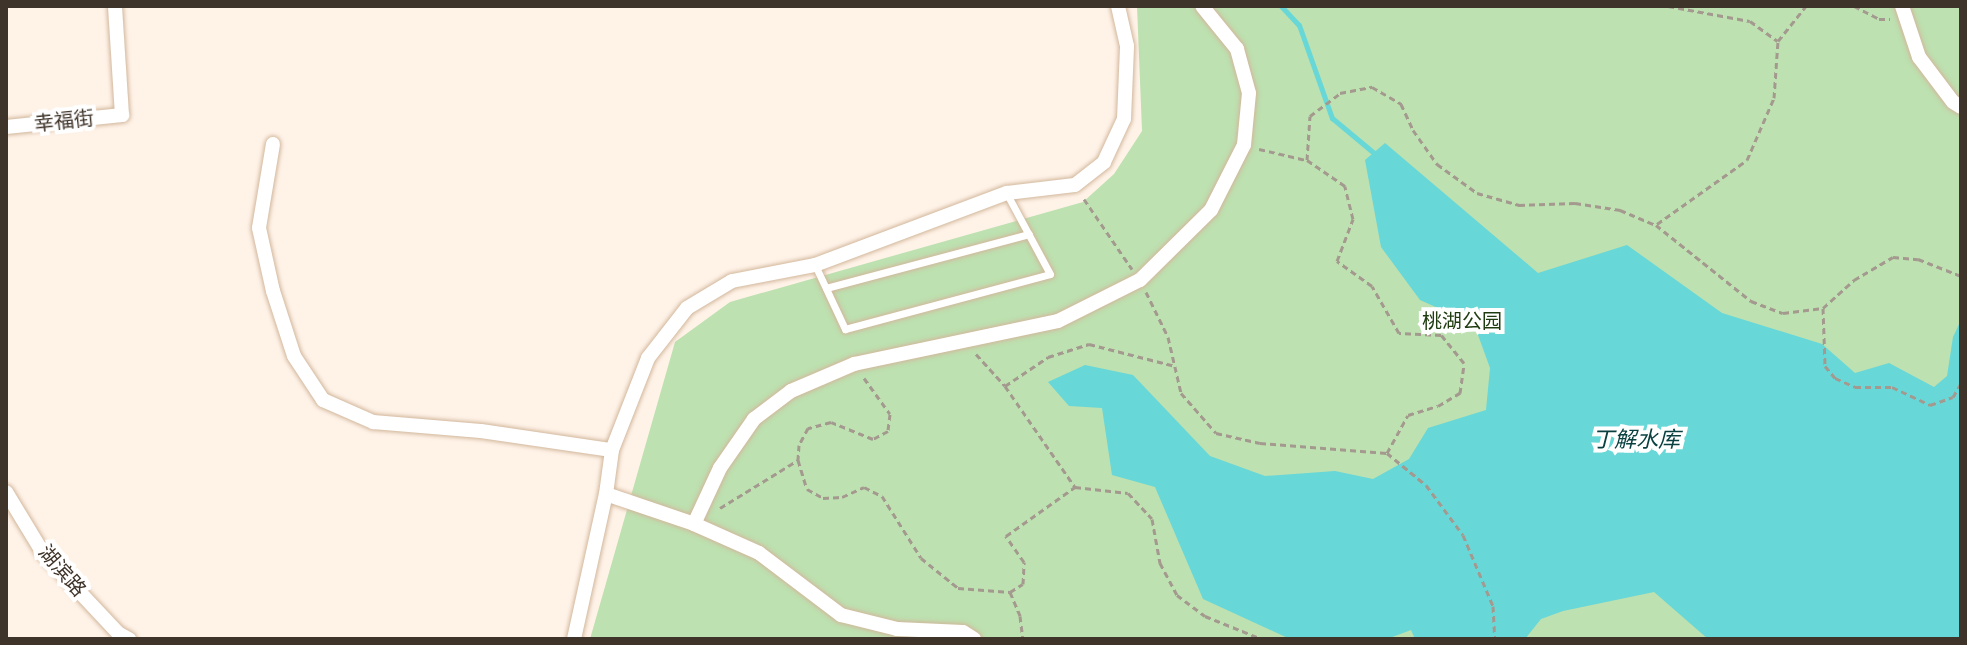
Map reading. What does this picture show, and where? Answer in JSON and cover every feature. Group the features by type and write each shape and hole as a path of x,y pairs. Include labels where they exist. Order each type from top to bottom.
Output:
{"street":[{"name":"幸福街","path":"6,127 122,115 115,6"},
{"path":"574,639 606,494 612,450 648,358 687,308 732,281 815,265 1007,193 1075,185 1104,162 1124,119 1127,46 1118,6"},
{"path":"694,524 720,468 754,419 791,391 854,364 1058,321 1140,280 1211,210 1244,145 1249,93 1237,49 1202,6"},
{"path":"1904,13 1919,57 1953,102 1961,107"},
{"path":"273,144 259,228 273,291 294,356 323,400 373,422 481,431 612,450"},
{"name":"湖滨路","path":"6,492 43,553 118,633 129,639"},
{"path":"606,494 694,524 759,553 841,615 897,629 963,632 974,639"}],"lane":[{"path":"815,265 845,329 1050,274 1007,193"},
{"path":"826,288 1029,234"}],"path":[{"path":"1668,6 1750,21 1778,41"},
{"path":"1854,6 1879,19 1904,13"},
{"path":"1656,225 1747,160 1774,98 1778,41 1805,7"},
{"path":"1307,160 1310,116 1340,93 1372,87 1401,104 1437,164 1477,193 1519,205 1575,203 1620,210 1656,225 1751,301 1783,313 1823,308 1854,280 1893,257 1918,259 1961,276"},
{"path":"1244,145 1307,160 1345,186 1353,219 1337,261 1372,286 1399,333 1441,335 1464,363 1460,393 1438,406 1408,415 1387,453"},
{"path":"1075,185 1140,280 1168,337 1181,393 1216,433 1260,443 1387,453 1403,463 1426,485 1463,535 1493,606 1495,639"},
{"path":"1823,308 1825,366 1835,378 1855,387 1892,387 1930,405 1953,397 1961,383"},
{"path":"966,342 1005,386 1075,487"},
{"path":"1005,386 1048,357 1089,344 1175,366"},
{"path":"854,364 890,414 888,431 873,439 831,422 808,428 799,445 798,460 807,489 823,498 842,497 864,487 882,496 921,558 958,588 1010,592 1023,584 1024,562 1006,536 1075,487 1128,493 1152,519 1160,563 1177,595 1205,616 1262,639"},
{"path":"720,508 798,460"},
{"path":"1010,592 1020,616 1023,639"}],"green space":[{"name":"桃湖公园","path":"1137,6 1961,6 1961,639 590,639 675,342 730,302 1083,202 1114,174 1142,131"}],"water":[{"name":"丁解水库","path":"1385,143 1538,273 1627,245 1722,313 1822,344 1855,373 1889,363 1934,387 1947,376 1953,337 1961,320 1961,639 1708,639 1654,592 1563,611 1541,619 1525,639 1415,639 1411,630 1387,639 1290,639 1203,599 1155,487 1112,475 1102,408 1069,406 1048,382 1085,365 1133,375 1210,456 1265,476 1335,471 1373,479 1409,459 1428,428 1486,410 1490,368 1474,324 1420,300 1381,247 1365,160"}],"waterway":[{"path":"1281,6 1299,25 1332,118 1374,153"}]}
